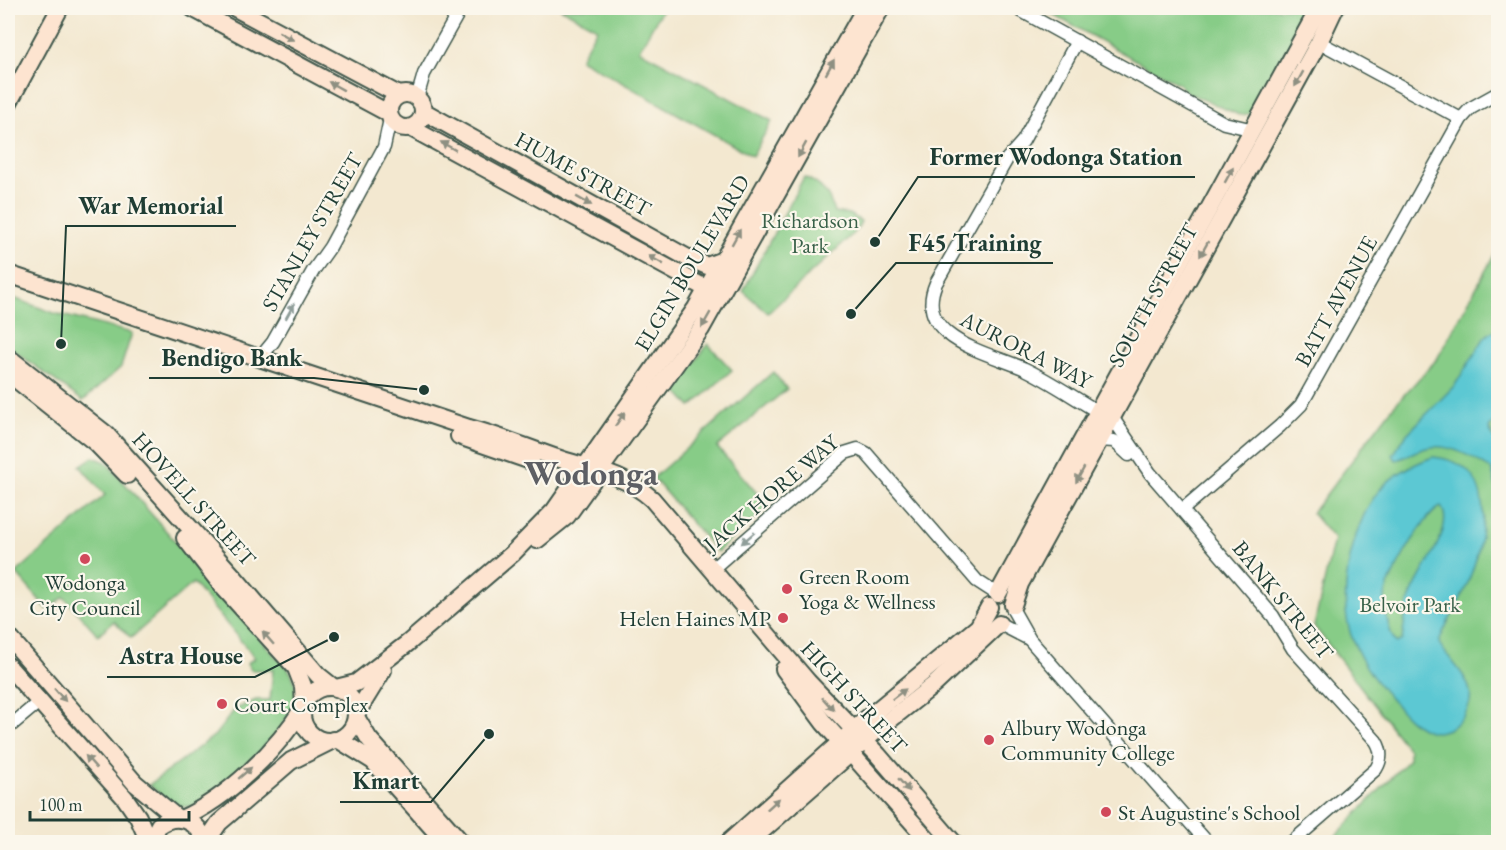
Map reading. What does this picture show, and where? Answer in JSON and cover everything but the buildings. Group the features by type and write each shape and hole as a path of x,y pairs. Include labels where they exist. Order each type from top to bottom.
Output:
{"street":[{"path":"8,104 60,8"},
{"name":"HUME STREET","path":"235,8 411,99 493,150 703,265 712,265 723,260"},
{"path":"201,10 389,116 401,128 411,128 419,122 411,99 461,8"},
{"name":"ELGIN BOULEVARD","path":"334,688 356,683 408,643 512,554 558,526 686,324 865,8"},
{"name":"ELGIN BOULEVARD","path":"590,473 694,339 728,283 881,8"},
{"path":"1016,8 1254,140"},
{"name":"SOUTH STREET","path":"1313,38 1319,8"},
{"name":"SOUTH STREET","path":"749,843 853,742 978,627 993,601 1023,561 1254,140 1313,38 1335,8"},
{"path":"1313,38 1461,119"},
{"name":"AURORA WAY","path":"1077,41 1023,141 1007,159 936,283 931,301 935,319 946,333 982,354 1024,369 1104,414"},
{"path":"315,74 324,56"},
{"name":"BATT AVENUE","path":"1182,510 1280,426 1306,398 1461,119 1471,108 1498,93"},
{"path":"389,116 391,102 411,99"},
{"name":"STANLEY STREET","path":"256,357 264,353 273,342 312,271 330,247 384,147 389,116"},
{"name":"HUME STREET","path":"411,128 485,166 706,289"},
{"path":"485,166 493,150"},
{"path":"538,195 546,180"},
{"path":"617,239 625,224"},
{"name":"HIGH STREET","path":"8,274 590,473 624,491 645,507 776,659 853,742 954,843"},
{"path":"706,289 720,288 728,283"},
{"name":"HIGH STREET","path":"8,285 590,473 626,480 650,496 853,742 930,843"},
{"name":"HOVELL STREET","path":"8,357 101,439 197,544 296,668 303,686 304,706"},
{"name":"HOVELL STREET","path":"8,373 101,439"},
{"name":"SOUTH STREET","path":"1055,503 1098,441 1104,414"},
{"name":"BANK STREET","path":"1104,414 1150,473 1273,616 1293,649 1376,741 1381,754 1376,769 1292,843"},
{"name":"BANK STREET","path":"1098,441 1107,439 1117,443 1150,473"},
{"name":"JACK HORE WAY","path":"711,570 845,453 858,449 866,453 993,601"},
{"name":"SOUTH STREET","path":"1013,607 1023,561"},
{"name":"HOVELL STREET","path":"229,582 318,675 334,688"},
{"path":"1030,640 990,618 993,601 1008,597 1030,640 1208,843"},
{"path":"1000,624 1011,620 1013,607"},
{"name":"SOUTH STREET","path":"729,843 853,742 935,684 1000,624"},
{"path":"8,636 141,789 179,819 198,828 205,843 219,823 291,761 349,733 356,716"},
{"name":"ELGIN BOULEVARD","path":"356,716 373,682 408,643"},
{"path":"8,666 130,804 150,843"},
{"path":"23,684 38,669"},
{"path":"150,843 159,825 206,807 274,747 315,691 334,688 350,697 356,716 369,739 452,841"},
{"path":"8,728 39,702"},
{"path":"304,706 303,720 309,732 316,737 336,740 373,761 452,841"}],"green space":[{"path":"560,8 663,8 639,50 772,121 752,156 580,59 597,28"},
{"path":"1041,8 1311,8 1262,93 1258,106 1249,114 1239,115 1186,92 1179,84"},
{"name":"Richardson Park","path":"804,177 824,190 834,212 849,214 861,221 857,230 768,313 743,291"},
{"name":"Belvoir Park","path":"1498,248 1498,842 1330,842 1409,759 1409,750 1314,626 1334,539 1312,513 1392,408 1437,359"},
{"path":"8,296 54,313 132,333 121,367 83,401 8,346"},
{"path":"708,344 732,370 691,407 675,389"},
{"path":"773,372 787,389 717,447 769,507 717,552 653,478"},
{"path":"93,457 106,462 293,676 295,696 288,717 273,738 197,805 183,807 177,805 149,785 215,735 235,709 256,700 270,700 273,670 251,670 247,663 255,658 193,583 131,638 114,621 98,635 64,597 48,610 16,573 105,495 80,466"}],"water":[{"path":"1498,331 1498,418 1489,428 1498,447 1498,492 1491,469 1467,455 1450,449 1432,447 1396,460 1393,455 1406,435 1455,385 1485,337 1491,332"},
{"path":"1433,457 1456,463 1471,475 1480,493 1483,514 1481,537 1467,585 1439,643 1465,679 1470,692 1470,700 1468,708 1457,723 1450,728 1434,732 1426,730 1411,720 1374,679 1354,643 1348,625 1346,606 1349,565 1359,526 1366,511 1381,488 1403,471","holes":["1441,507 1445,516 1440,539 1410,598 1402,640 1396,643 1386,614 1387,589 1408,547 1426,520"]}],"place":[{"name":"Former Wodonga Station","path":"875,242"},
{"name":"F45 Training","path":"851,314"},
{"name":"War Memorial","path":"61,344"},
{"name":"Bendigo Bank","path":"424,390"},
{"name":"Wodonga City Council","path":"85,559"},
{"name":"Green Room Yoga & Wellness","path":"787,589"},
{"name":"Helen Haines MP","path":"783,618"},
{"name":"Astra House","path":"334,637"},
{"name":"Court Complex","path":"222,704"},
{"name":"Kmart","path":"489,734"},
{"name":"Albury Wodonga Community College","path":"989,740"},
{"name":"St Augustine's School","path":"1106,812"}],"district":[{"name":"Wodonga","path":"591,473"}]}
